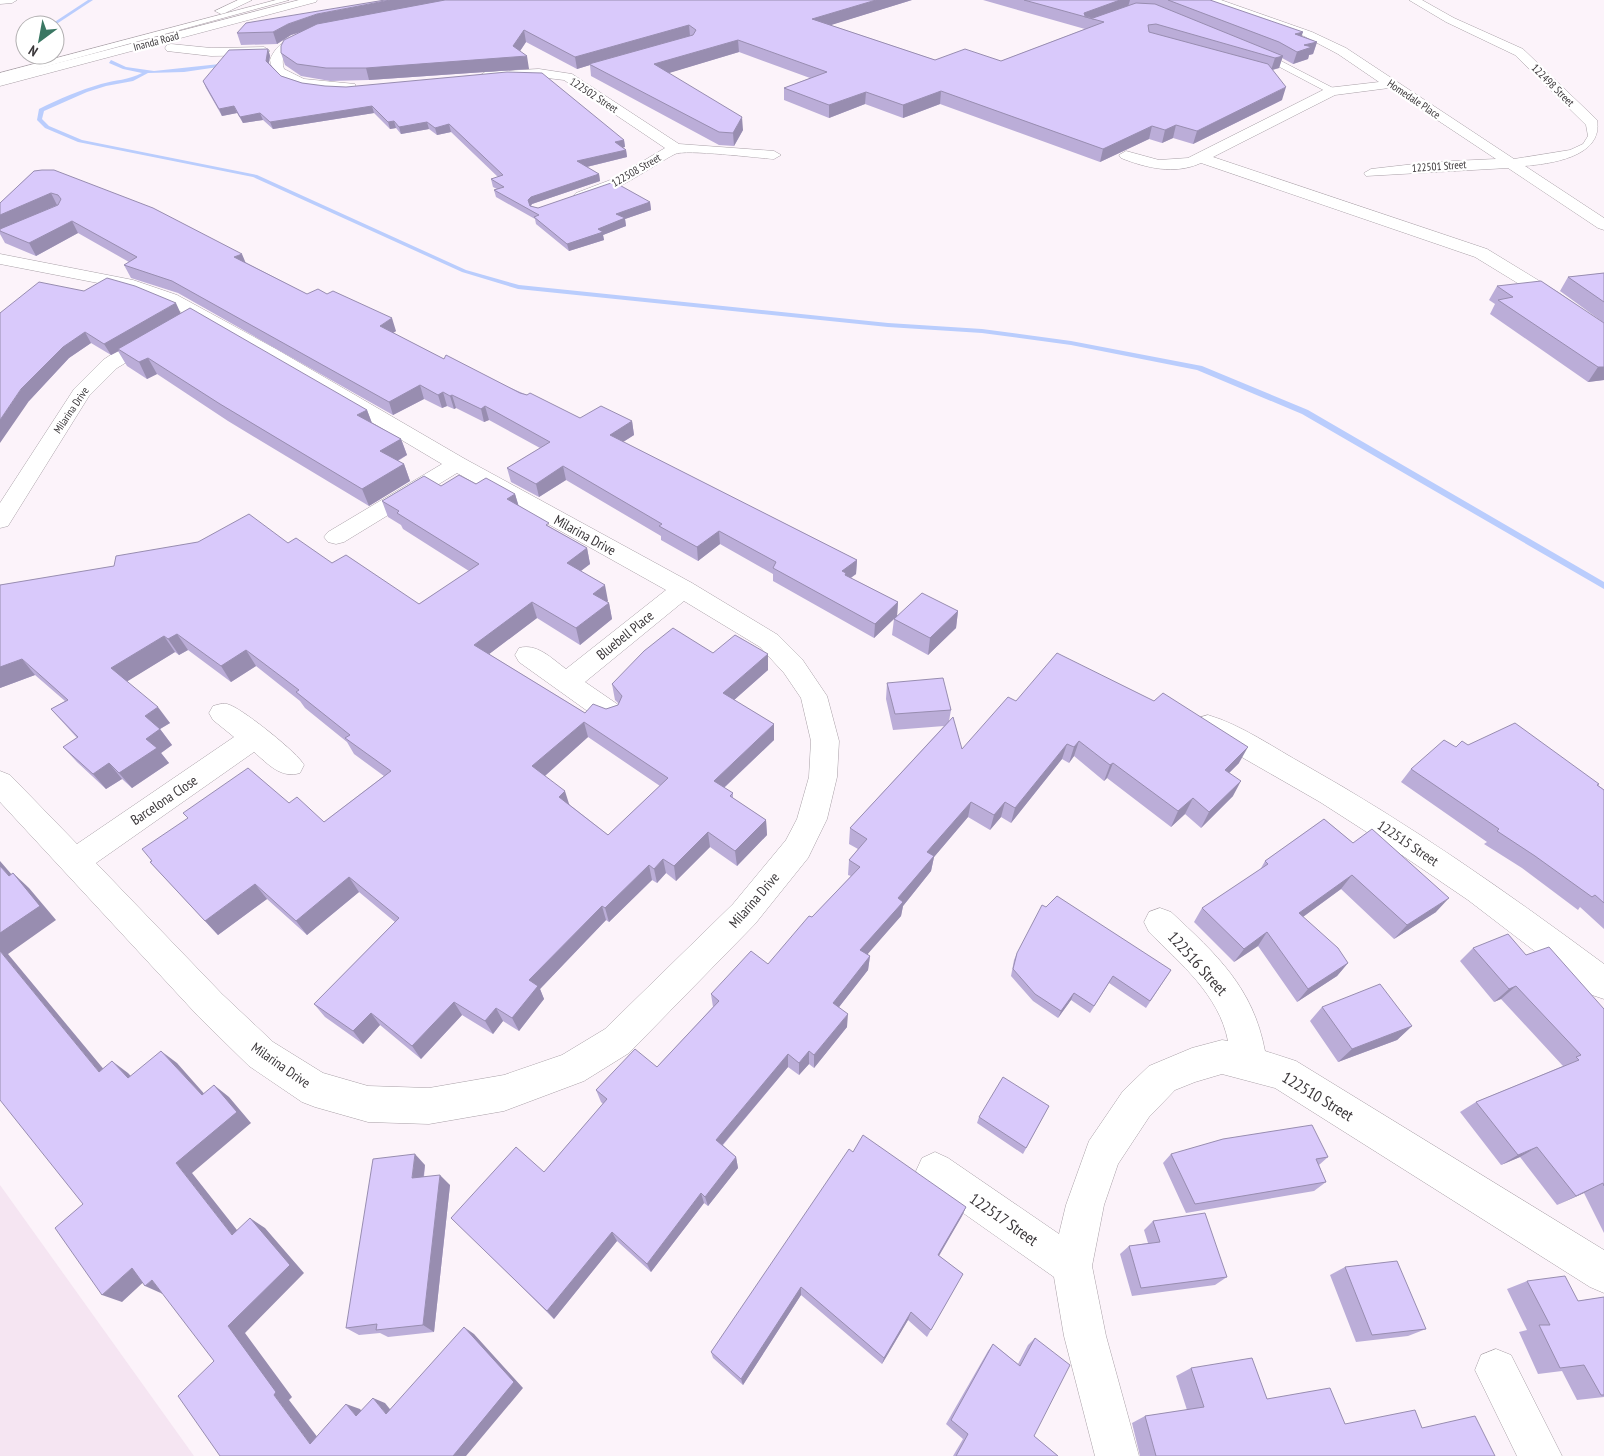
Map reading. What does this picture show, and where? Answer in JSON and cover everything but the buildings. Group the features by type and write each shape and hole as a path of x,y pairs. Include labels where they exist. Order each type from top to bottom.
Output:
{"street":[{"path":"0,1 12,0"},
{"path":"221,11 246,0"},
{"name":"Inanda Road","path":"65,50 266,0"},
{"name":"Inanda Road","path":"0,82 312,0"},
{"name":"Homedale Place","path":"1210,0 1325,42 1392,84 1604,225"},
{"name":"122498 Street","path":"1414,0 1450,20 1519,52 1592,123 1595,130 1594,139 1590,146 1581,151 1547,158 1508,162"},
{"path":"1250,14 1263,7"},
{"path":"321,31 295,40 281,50 276,61 278,70 288,78 329,87 364,87"},
{"path":"171,48 211,52 281,50"},
{"path":"0,66 15,63"},
{"name":"122502 Street","path":"475,76 524,72 568,77 674,148 774,155"},
{"path":"568,77 587,72"},
{"path":"1126,155 1156,166 1180,165 1202,158 1332,91 1392,84"},
{"name":"122508 Street","path":"567,200 618,182 674,148"},
{"path":"1202,158 1481,253 1553,297 1604,332"},
{"name":"122501 Street","path":"1371,173 1431,166 1508,162"},
{"name":"Milarina Drive","path":"0,260 132,285 171,299 184,322 270,353 457,464 683,589 768,640 793,666 814,696 825,741 823,778 812,818 797,849 744,914 617,1041 572,1069 504,1093 429,1106 368,1104 315,1089 261,1054 74,862 0,783"},
{"name":"Milarina Drive","path":"0,521 81,393 97,375 130,350 184,322"},
{"path":"336,537 457,464"},
{"name":"Bluebell Place","path":"567,682 683,589"},
{"path":"528,655 610,712"},
{"path":"223,713 290,765"},
{"name":"122515 Street","path":"1200,720 1311,782 1402,838 1541,936 1604,984"},
{"name":"Barcelona Close","path":"74,862 255,737"},
{"name":"122516 Street","path":"1160,922 1224,989 1235,1008 1244,1034 1249,1063"},
{"name":"122510 Street","path":"1117,1456 1085,1336 1072,1266 1085,1205 1102,1154 1136,1104 1162,1078 1192,1065 1222,1057 1283,1073 1604,1273"},
{"name":"122517 Street","path":"935,1171 1072,1266"},
{"path":"1496,1370 1540,1456"}],"lane":[{"path":"0,74 285,0"},
{"path":"1245,46 1272,58 1332,91"},
{"path":"1284,78 1332,91"}],"shaded area":[{"path":"0,1185 194,1456 0,1456"}],"waterway":[{"path":"65,17 91,0"},
{"path":"111,62 124,68 147,72"},
{"path":"147,72 169,72 229,65"},
{"path":"147,72 137,78 106,84 55,103 41,110 39,119 47,127 80,141 255,176 464,271 518,287 888,325 982,331 1071,343 1199,368 1305,412 1604,586"}]}
